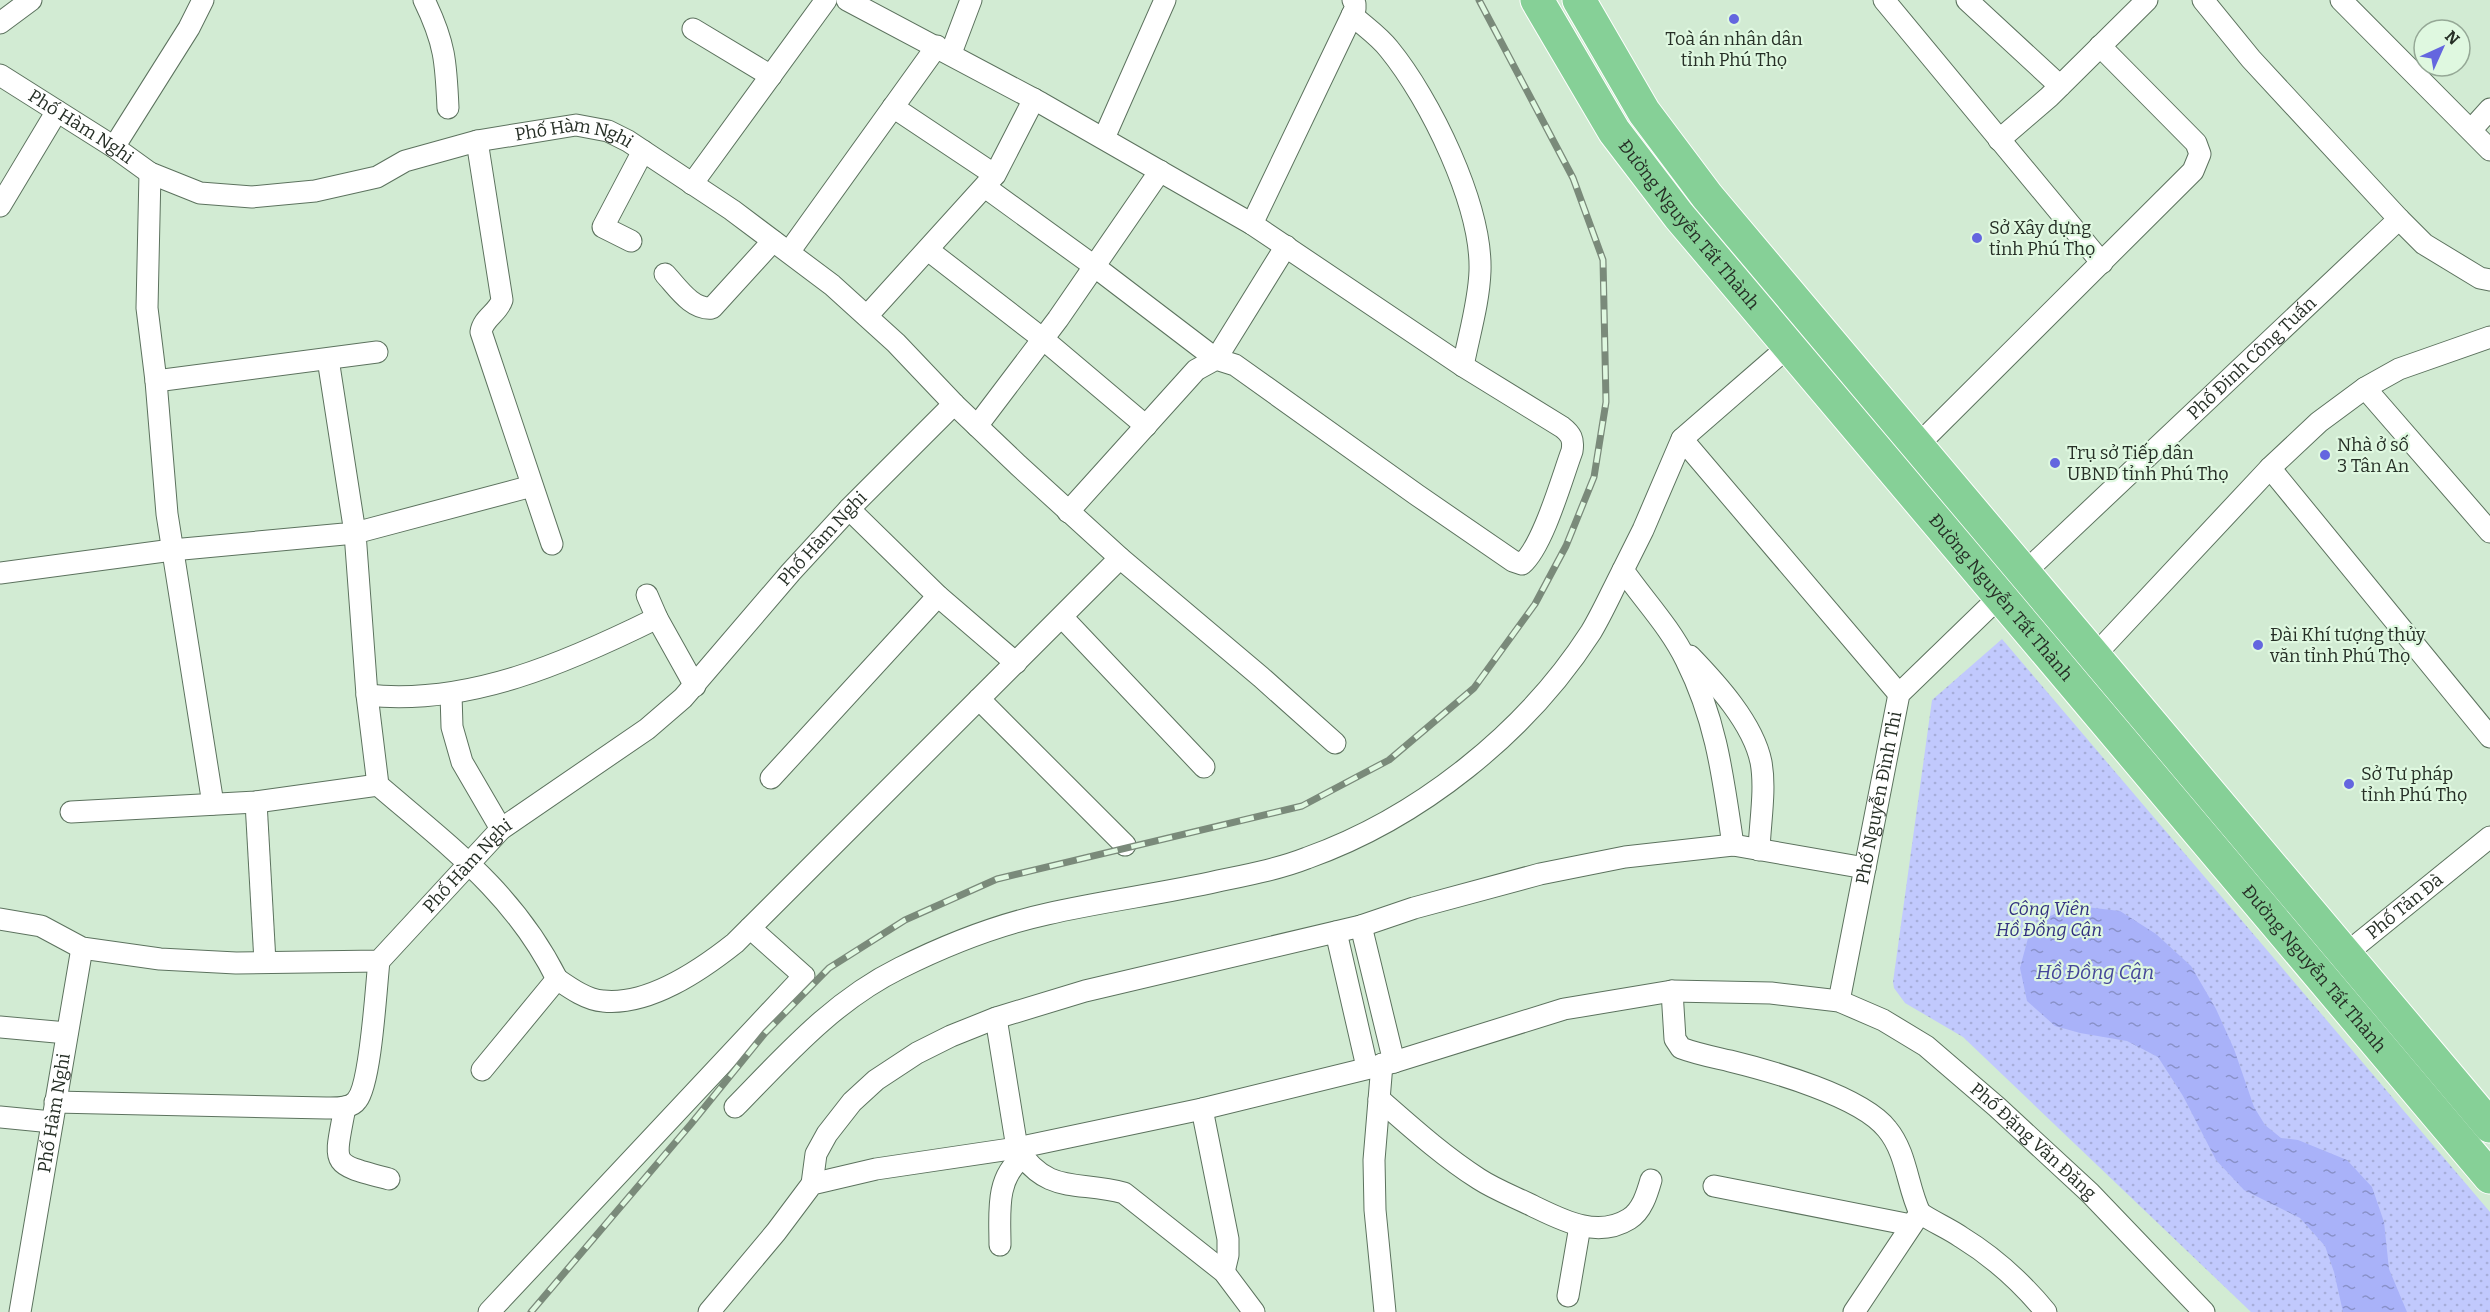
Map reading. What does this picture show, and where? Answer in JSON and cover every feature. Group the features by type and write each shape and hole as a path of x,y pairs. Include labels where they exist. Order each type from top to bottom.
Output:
{"main road":[{"name":"Đường Nguyễn Tất Thành","path":"1537,0 1614,131 1678,216 2320,975 2488,1170"},
{"name":"Đường Nguyễn Tất Thành","path":"1579,0 1644,112 1707,196 2490,1126"},
{"path":"1678,216 1707,196"}],"street":[{"path":"8,12 31,0"},
{"path":"114,147 189,28 203,0"},
{"path":"424,0 438,28 446,58 448,108"},
{"path":"692,183 826,0"},
{"path":"847,0 1034,99 1252,224 1463,366 1570,433 1574,441 1572,451 1544,527 1532,552 1522,564 1513,561 1235,365 1216,359 893,107"},
{"path":"665,274 694,304 705,309 712,308 781,246 893,107 944,50 971,0"},
{"path":"1104,138 1165,0"},
{"path":"1884,0 2102,263"},
{"path":"1966,0 2060,86"},
{"path":"2203,0 2251,59 2424,244 2480,278 2490,280"},
{"path":"1999,140 2060,86 2139,3"},
{"path":"2350,3 2490,150"},
{"path":"1252,224 1352,8 1389,48 1421,96 1438,128 1471,210 1480,271 1463,366"},
{"path":"693,29 771,76"},
{"path":"1917,446 2193,171 2200,154 2196,143 2100,46"},
{"name":"Phố Hàm Nghi","path":"0,75 114,147 150,173 200,193 252,197 315,191 377,177 405,161 477,141 576,125 608,131 692,183 832,285 867,316 954,404 849,509 791,572 695,686 647,729 501,829 379,961"},
{"path":"867,316 990,181 1034,99"},
{"path":"2471,130 2490,109"},
{"path":"0,207 57,111"},
{"path":"477,141 502,300 496,311 482,326 481,332 552,544"},
{"path":"631,241 603,227 643,151"},
{"path":"977,426 1043,339 1160,171"},
{"path":"150,173 147,308 172,550 213,804"},
{"name":"Phố Đinh Công Tuấn","path":"2024,573 2399,219"},
{"path":"1068,512 1196,370 1216,359 1286,246"},
{"path":"928,250 1043,339 1146,426"},
{"path":"2094,656 2270,468 2319,422 2365,388 2399,369 2490,337"},
{"path":"735,1107 838,1005 909,964 993,930 1046,914 1219,881 1305,859 1359,836 1395,817 1471,764 1549,687 1590,633 1604,610 1643,530 1682,439 1789,346"},
{"path":"156,381 377,352"},
{"path":"328,359 355,533 367,695 378,785 471,864 512,907 531,932 557,980 575,992 602,1002 628,1000 659,990 693,974 735,943 1120,558"},
{"path":"2365,388 2490,532"},
{"path":"954,404 1068,512 1335,743"},
{"path":"1682,439 1899,694"},
{"path":"2270,468 2490,736"},
{"path":"0,573 172,550 355,533 532,486"},
{"path":"849,509 938,596 1016,663"},
{"path":"1623,570 1686,659 1707,709 1716,739 1733,845"},
{"name":"Phố Nguyễn Đình Thi","path":"1839,1001 1899,694 2024,573"},
{"path":"647,595 657,618 695,686"},
{"path":"771,778 938,596"},
{"path":"1062,617 1204,767"},
{"path":"367,695 398,699 451,694 555,665 657,618"},
{"path":"1673,638 1720,689 1741,719 1761,760 1759,849"},
{"path":"451,694 453,727 462,762 501,829"},
{"path":"980,699 1125,844"},
{"path":"70,812 256,802 378,785"},
{"path":"256,802 266,962"},
{"name":"Phố Tản Đà","path":"2320,975 2490,837"},
{"path":"708,1312 776,1232 812,1184 816,1154 827,1134 852,1102 876,1080 917,1053 996,1018 1085,991 1361,926 1414,908 1540,874 1625,857 1733,845 1865,868"},
{"path":"0,919 41,926 81,948 172,960 236,963 379,961 371,1041 361,1092 357,1102 345,1107 54,1112 0,1117"},
{"path":"1361,926 1381,1064 1374,1160 1375,1210 1385,1312"},
{"path":"489,1312 804,976 750,928"},
{"path":"1336,932 1381,1064"},
{"name":"Phố Hàm Nghi","path":"20,1312 81,948"},
{"path":"482,1070 557,980"},
{"path":"1672,991 1675,1039 1681,1048 1796,1081 1864,1108 1888,1130 1899,1150 1914,1200 1916,1219 1854,1312"},
{"name":"Phố Đặng Văn Đăng","path":"812,1184 876,1169 1020,1153 1381,1064 1564,1009 1672,991 1771,993 1839,1001 1898,1028 1926,1047 1954,1068 2090,1193 2204,1312"},
{"path":"996,1018 1020,1153 1038,1173 1048,1179 1066,1185 1124,1193 1224,1272 1254,1312"},
{"path":"0,1027 67,1033"},
{"path":"1379,1099 1423,1138 1480,1179 1500,1191 1580,1226 1600,1228 1630,1218 1641,1206 1652,1180"},
{"path":"345,1107 337,1151 339,1160 346,1166 389,1179"},
{"path":"1202,1109 1228,1239 1228,1256 1224,1272"},
{"path":"1000,1245 1001,1191 1020,1153"},
{"path":"1714,1186 1916,1219 1964,1238 2008,1273 2034,1297 2046,1312"},
{"path":"1568,1296 1580,1226"}],"green space":[{"name":"Công Viên Hồ Đồng Cận","path":"2002,639 2490,1212 2490,1312 2251,1312 1963,1037 1905,1003 1894,988 1932,700"}],"water":[{"name":"Hồ Đồng Cận","path":"2077,906 2120,911 2156,934 2191,966 2216,1009 2234,1049 2254,1107 2265,1125 2281,1138 2298,1140 2347,1160 2372,1187 2384,1222 2389,1269 2407,1312 2343,1312 2334,1272 2325,1246 2300,1218 2244,1190 2216,1160 2183,1096 2158,1057 2127,1041 2055,1026 2027,1001 2020,968 2028,938 2050,916"}],"railway":[{"path":"531,1312 765,1033 829,968 905,920 997,879 1302,806 1389,760 1474,688 1535,604 1566,546 1594,477 1606,402 1603,260 1573,178 1479,0"}],"place":[{"name":"Toà án nhân dân tỉnh Phú Thọ","path":"1734,19"},
{"name":"Sở Xây dựng tỉnh Phú Thọ","path":"1977,238"},
{"name":"Nhà ở số 3 Tân An","path":"2325,455"},
{"name":"Trụ sở Tiếp dân UBND tỉnh Phú Thọ","path":"2055,463"},
{"name":"Đài Khí tượng thủy văn tỉnh Phú Thọ","path":"2258,645"},
{"name":"Sở Tư pháp tỉnh Phú Thọ","path":"2349,784"}]}
